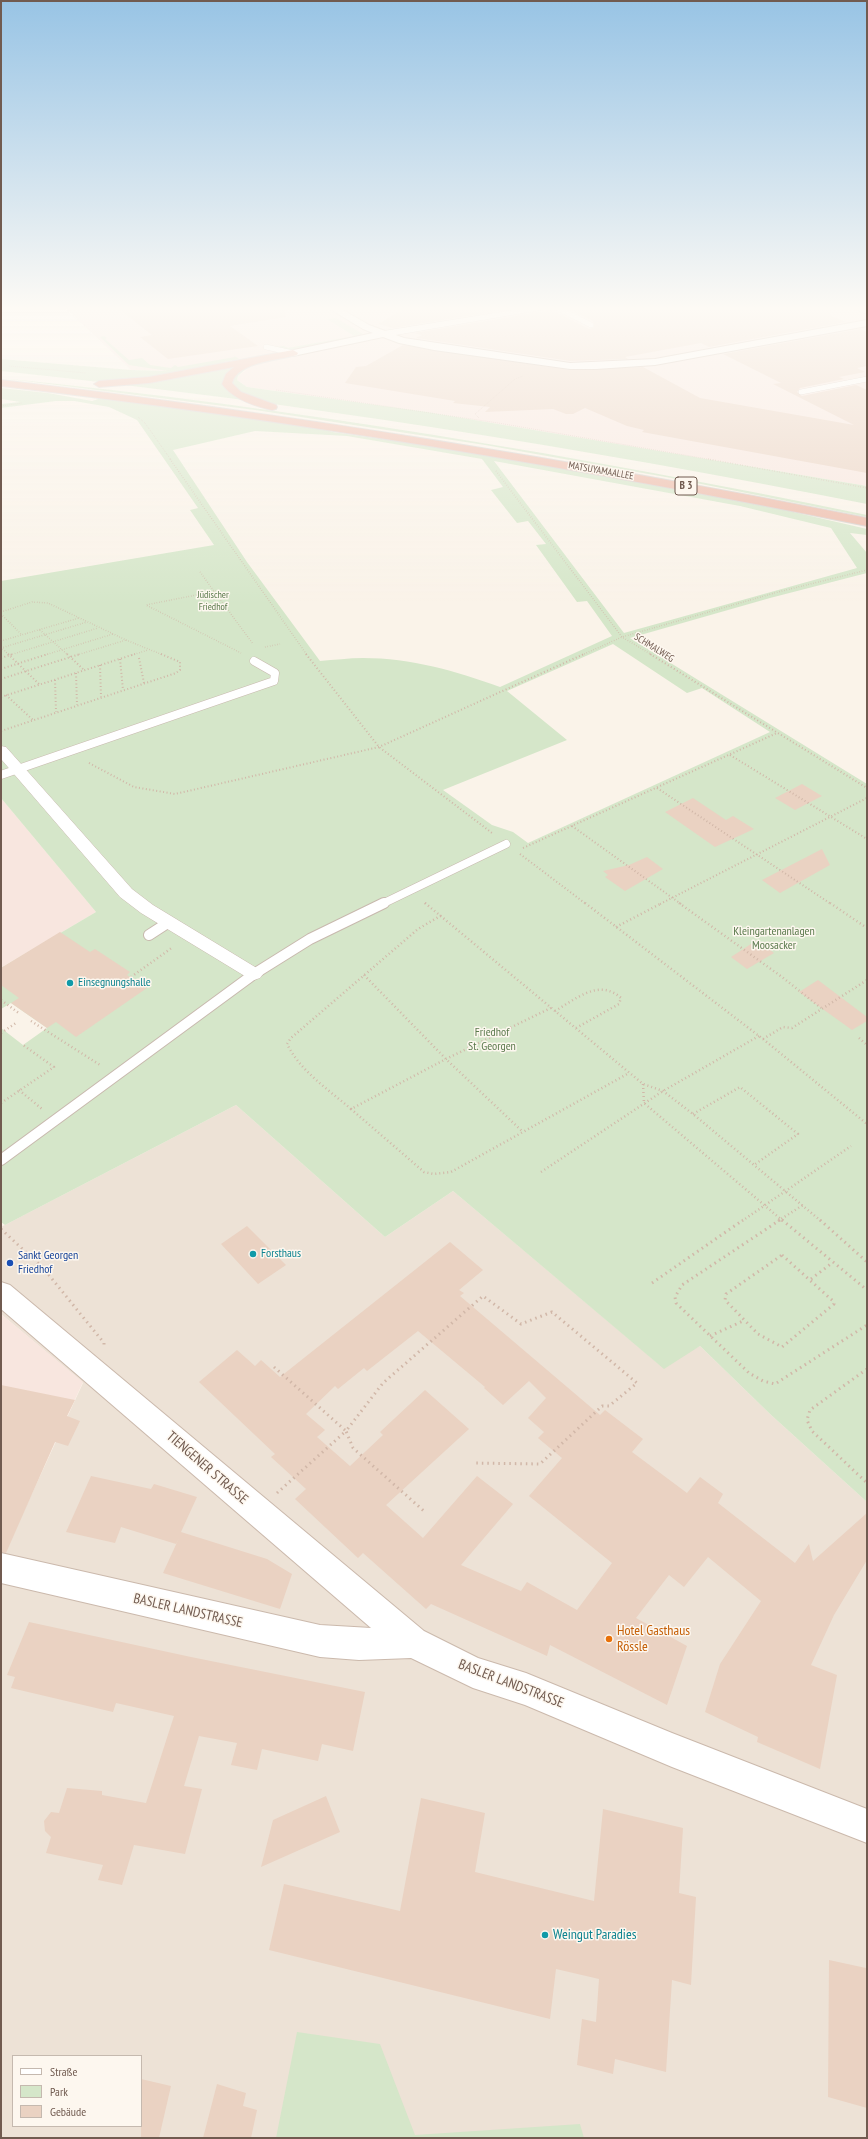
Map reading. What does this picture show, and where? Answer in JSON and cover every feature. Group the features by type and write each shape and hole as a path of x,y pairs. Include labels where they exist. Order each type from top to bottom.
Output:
{"highway":[{"name":"MATSUYAMAALLEE","path":"191,406 243,412 470,447 691,487 867,522"},
{"name":"MATSUYAMAALLEE","path":"251,406 574,455 867,511"},
{"path":"268,406 277,409"}],"street":[{"path":"1,750 126,894 189,935 254,974"},
{"name":"TIENGENER STRASSE","path":"1,1293 413,1642"},
{"name":"BASLER LANDSTRASSE","path":"1,1568 320,1641 359,1644 413,1642 473,1672 526,1689 672,1750 867,1826"}],"lane":[{"path":"1,775 274,681 275,673 255,661"},
{"path":"1,1160 254,974 310,939 506,844"},
{"path":"149,935 169,922"}],"path":[{"path":"388,406 624,443 867,488"},
{"path":"479,419 475,414 484,406"},
{"path":"134,415 145,423 320,674 372,736 379,747 412,774 479,823"},
{"name":"SCHMALWEG","path":"493,467 622,637 867,788"},
{"path":"66,753 101,768 134,787 175,794 379,747 622,637 778,592 867,570"},
{"path":"200,572 216,591 257,649 264,656 255,661 146,605 216,591"},
{"path":"1,731 176,672 180,666 180,662 148,650 48,603 38,601 1,613 22,635"},
{"path":"1,642 79,618"},
{"path":"1,647 87,622"},
{"path":"1,658 99,628"},
{"path":"40,630 84,670"},
{"path":"1,669 114,634"},
{"path":"1,679 126,640"},
{"path":"257,649 280,644"},
{"path":"1,647 40,685"},
{"path":"1,697 148,650"},
{"path":"139,658 144,683"},
{"path":"120,659 123,690"},
{"path":"100,665 101,697"},
{"path":"76,673 78,705"},
{"path":"55,680 56,712"},
{"path":"6,695 33,721"},
{"path":"778,733 516,851 759,1036 867,1124"},
{"path":"730,755 867,839"},
{"path":"656,788 867,928"},
{"path":"616,927 867,798"},
{"path":"572,826 782,977 821,1008"},
{"path":"422,901 442,915 629,1073 643,1084 663,1091 692,1114 802,1205 867,1262"},
{"path":"442,915 418,929 291,1038 287,1044 290,1050 309,1072 414,1164 430,1175 451,1172 522,1131 629,1073"},
{"path":"131,977 189,935"},
{"path":"364,975 446,1059 522,1131"},
{"path":"763,1040 783,1027 792,1028 821,1008 867,980"},
{"path":"555,1011 598,988 611,989 621,998 620,1004 576,1028"},
{"path":"1,1000 20,1014"},
{"path":"351,1109 446,1059 551,1008"},
{"path":"31,1021 117,1076"},
{"path":"1,1033 16,1023"},
{"path":"541,1172 663,1091 759,1036"},
{"path":"859,1038 867,1045"},
{"path":"1,1103 54,1067 23,1045"},
{"path":"643,1084 644,1103 764,1206 867,1290"},
{"path":"692,1114 740,1086 798,1134 754,1165"},
{"path":"19,1090 55,1120"},
{"path":"652,1283 851,1146"},
{"path":"802,1205 682,1285 675,1297 676,1303 749,1373 775,1384 867,1325"},
{"path":"1,1229 44,1269 104,1343 108,1383"},
{"path":"782,1255 811,1279 833,1301 833,1306 782,1347 766,1340 743,1321 725,1300 726,1294 782,1255"},
{"path":"811,1279 832,1263"},
{"path":"257,1510 346,1431 383,1383 483,1296 521,1324 552,1312 638,1383 609,1406 602,1406 540,1464 473,1464"},
{"path":"710,1336 743,1321"},
{"path":"274,1366 346,1431 353,1448 425,1512"},
{"path":"867,1369 810,1410 807,1420 812,1431 867,1483"}],"shaded area":[{"path":"383,406 867,406 867,486"},
{"path":"1,798 96,912 1,968"},
{"path":"236,1105 385,1237 453,1191 660,1365 700,1346 770,1414 867,1502 867,2138 1,2138 1,1552 5,1552 83,1383 1,1314 1,1227"},
{"path":"1,1314 83,1382 4,1553 1,1552"}],"green space":[{"path":"1,406 18,406 1,408"},
{"path":"102,406 162,406 310,425 333,432 471,452 596,474 785,510 867,529 867,535 850,533 867,553 867,573 770,598 630,638 867,784 867,1502 770,1414 700,1346 664,1369 453,1191 385,1237 236,1105 5,1225 1,1222 1,1028 23,1045 47,1028 11,1003 1,1009 1,968 96,912 1,798 1,581 214,545 190,510 198,508 137,420 109,407","holes":["255,431 347,436 482,459 503,487 491,490 517,523 528,521 546,544 536,545 577,602 587,601 612,636 500,687 433,666 398,660 363,658 320,661 247,562 173,450","494,461 740,506 831,528 857,568 624,633","613,644 687,693 702,688 770,732 528,843 513,832 492,825 443,790 567,740 507,691"]},
{"path":"222,406 238,406 436,435 544,453 760,493 867,515 867,517 671,478 485,445"},
{"path":"283,406 383,406 427,412 867,486 867,504 759,483 544,445"},
{"path":"297,2032 380,2044 415,2135 580,2124 584,2138 276,2138"}],"building":[{"path":"479,406 745,406 854,425 816,406 867,406 867,473 642,432 644,430 627,426 585,408 573,414 566,414 553,409 485,412 490,407"},
{"path":"802,784 822,796 795,810 775,798"},
{"path":"693,798 726,820 733,816 754,829 715,847 665,812"},
{"path":"822,849 830,865 780,893 762,880"},
{"path":"647,857 663,869 625,891 605,877 608,875 603,871 629,865"},
{"name":"Einsegnungshalle","path":"60,932 90,952 95,949 130,972 127,975 147,988 76,1037 56,1022 47,1028 11,1003 19,998 1,985 1,968"},
{"path":"757,940 774,953 747,969 731,957"},
{"path":"818,980 867,1017 867,1021 852,1030 799,992"},
{"name":"Forsthaus","path":"247,1226 286,1265 258,1284 221,1244"},
{"path":"450,1242 483,1270 459,1290 464,1293 460,1296 600,1415 605,1410 643,1439 632,1452 687,1493 700,1477 723,1494 718,1503 795,1563 809,1544 813,1561 867,1513 867,1560 834,1615 811,1665 837,1675 820,1769 757,1742 758,1737 705,1712 720,1664 761,1601 708,1557 684,1587 669,1575 636,1618 687,1646 667,1705 550,1645 547,1656 431,1604 426,1609 363,1553 358,1558 295,1499 306,1489 271,1457 275,1454 199,1382 237,1350 255,1366 261,1360 280,1377","holes":["418,1331 485,1387 484,1388 503,1405 529,1381 546,1398 528,1418 544,1432 538,1438 562,1458 529,1496 612,1563 577,1610 527,1582 521,1591 461,1565 513,1504 477,1476 423,1538 386,1505 469,1429 425,1390 380,1432 383,1435 350,1466 317,1437 325,1430 306,1414 335,1386 338,1389 364,1368 367,1371"]},
{"path":"1,1385 75,1400 67,1416 80,1421 68,1446 55,1442 6,1553 1,1552"},
{"path":"91,1476 151,1489 154,1484 197,1497 181,1532 267,1559 292,1574 280,1609 163,1573 179,1538 176,1544 121,1527 115,1543 66,1532"},
{"path":"29,1622 191,1657 365,1692 353,1751 322,1744 318,1761 262,1749 257,1770 231,1765 237,1743 199,1736 184,1786 202,1789 185,1854 134,1845 122,1885 98,1880 103,1865 46,1853 51,1837 45,1831 44,1821 51,1812 59,1813 67,1788 102,1791 102,1795 146,1803 174,1716 116,1703 113,1712 11,1688 15,1677 7,1675"},
{"path":"326,1796 340,1832 261,1867 273,1820"},
{"name":"Weingut Paradies","path":"421,1798 485,1813 475,1872 594,1901 603,1809 683,1828 679,1893 696,1897 691,1985 672,1980 666,2072 615,2059 613,2074 577,2065 582,2019 596,2022 599,1979 556,1969 550,2019 269,1950 284,1884 400,1911"},
{"path":"829,1960 866,1968 867,2108 828,2097"},
{"path":"142,2079 171,2086 159,2138 141,2138"},
{"path":"217,2084 246,2093 243,2106 257,2110 251,2138 203,2138"}],"place":[{"name":"Einsegnungshalle","path":"70,983"},
{"name":"Forsthaus","path":"253,1254"},
{"name":"Sankt Georgen Friedhof","path":"10,1263"},
{"name":"Hotel Gasthaus Rössle","path":"609,1639"},
{"name":"Weingut Paradies","path":"545,1935"}],"park label":[{"name":"Jüdischer Friedhof","path":"213,600"},
{"name":"Kleingartenanlagen Moosacker","path":"774,939"},
{"name":"Friedhof St. Georgen","path":"492,1040"}]}
